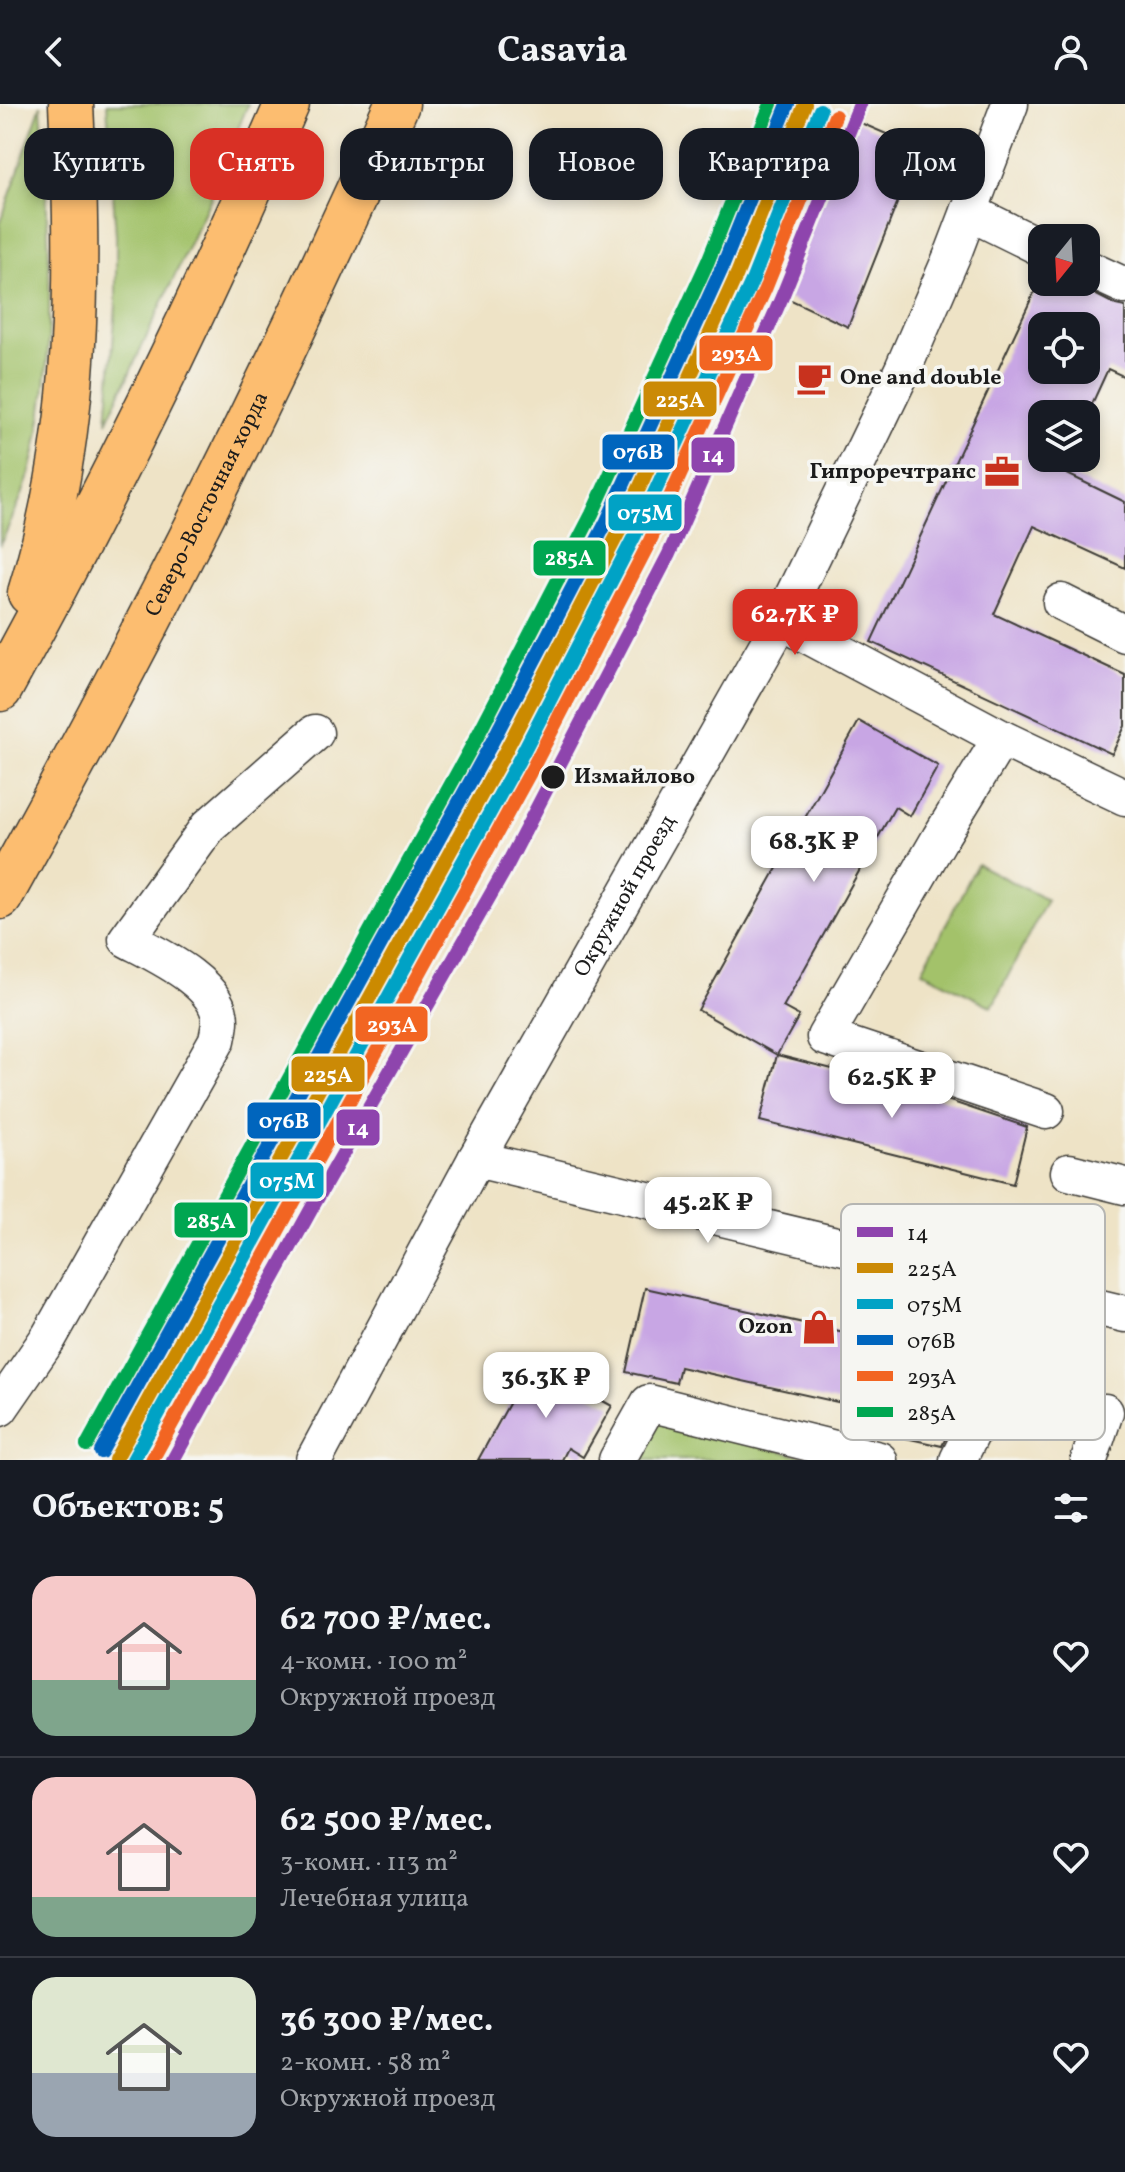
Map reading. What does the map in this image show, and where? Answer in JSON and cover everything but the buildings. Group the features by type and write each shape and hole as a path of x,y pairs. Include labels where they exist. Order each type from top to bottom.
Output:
{"main road":[{"path":"1,687 45,545 64,454 75,346 76,238 71,104"},
{"path":"1,687 110,483 226,246 287,104"},
{"name":"Северо-Восточная хорда","path":"0,897 199,520 318,279 397,104"}],"street":[{"name":"Окружной проезд","path":"314,1460 476,1159 781,621 890,396 969,212 1010,104"},
{"path":"969,212 1028,241"},
{"path":"1100,274 1125,286"},
{"path":"1061,602 1125,634"},
{"path":"781,621 1001,738 1124,795"},
{"path":"0,1408 49,1337 217,1040 220,1018 211,999 185,970 127,939 208,827 315,733"},
{"path":"1001,738 825,1037 1046,1111"},
{"path":"476,1159 841,1246"},
{"path":"1069,1172 1125,1186"},
{"path":"1105,1309 1125,1314"},
{"path":"617,1460 649,1403 879,1460"},
{"path":"958,1460 968,1440"},
{"path":"1089,1460 1096,1440"}],"green space":[{"path":"107,104 248,104 238,128 190,128 190,200 210,200 107,422 116,305 114,200 174,200 174,128 109,128"},
{"path":"41,105 42,128 33,128"},
{"path":"24,154 24,200 46,200 49,337 39,429 30,472 0,546 0,224"},
{"path":"977,864 1047,900 992,1007 922,971"},
{"path":"656,1421 819,1460 634,1460"}],"transit line":[{"name":"285А","path":"87,1445 477,737 592,514 708,261 771,104"},
{"name":"076В","path":"101,1452 491,744 607,521 722,268 788,104"},
{"name":"225А","path":"115,1460 505,752 621,528 737,274 805,104"},
{"name":"14","path":"173,1460 313,1206 503,873 669,554 782,297 860,104"},
{"name":"075М","path":"133,1460 519,760 635,535 752,281 820,110"},
{"name":"293А","path":"152,1460 533,767 649,543 766,287 835,116"}],"place":[{"name":"One and double","path":"814,378"},
{"name":"Гипроречтранс","path":"1002,472"},
{"name":"Измайлово","path":"553,777"},
{"name":"Ozon","path":"819,1327"}]}
